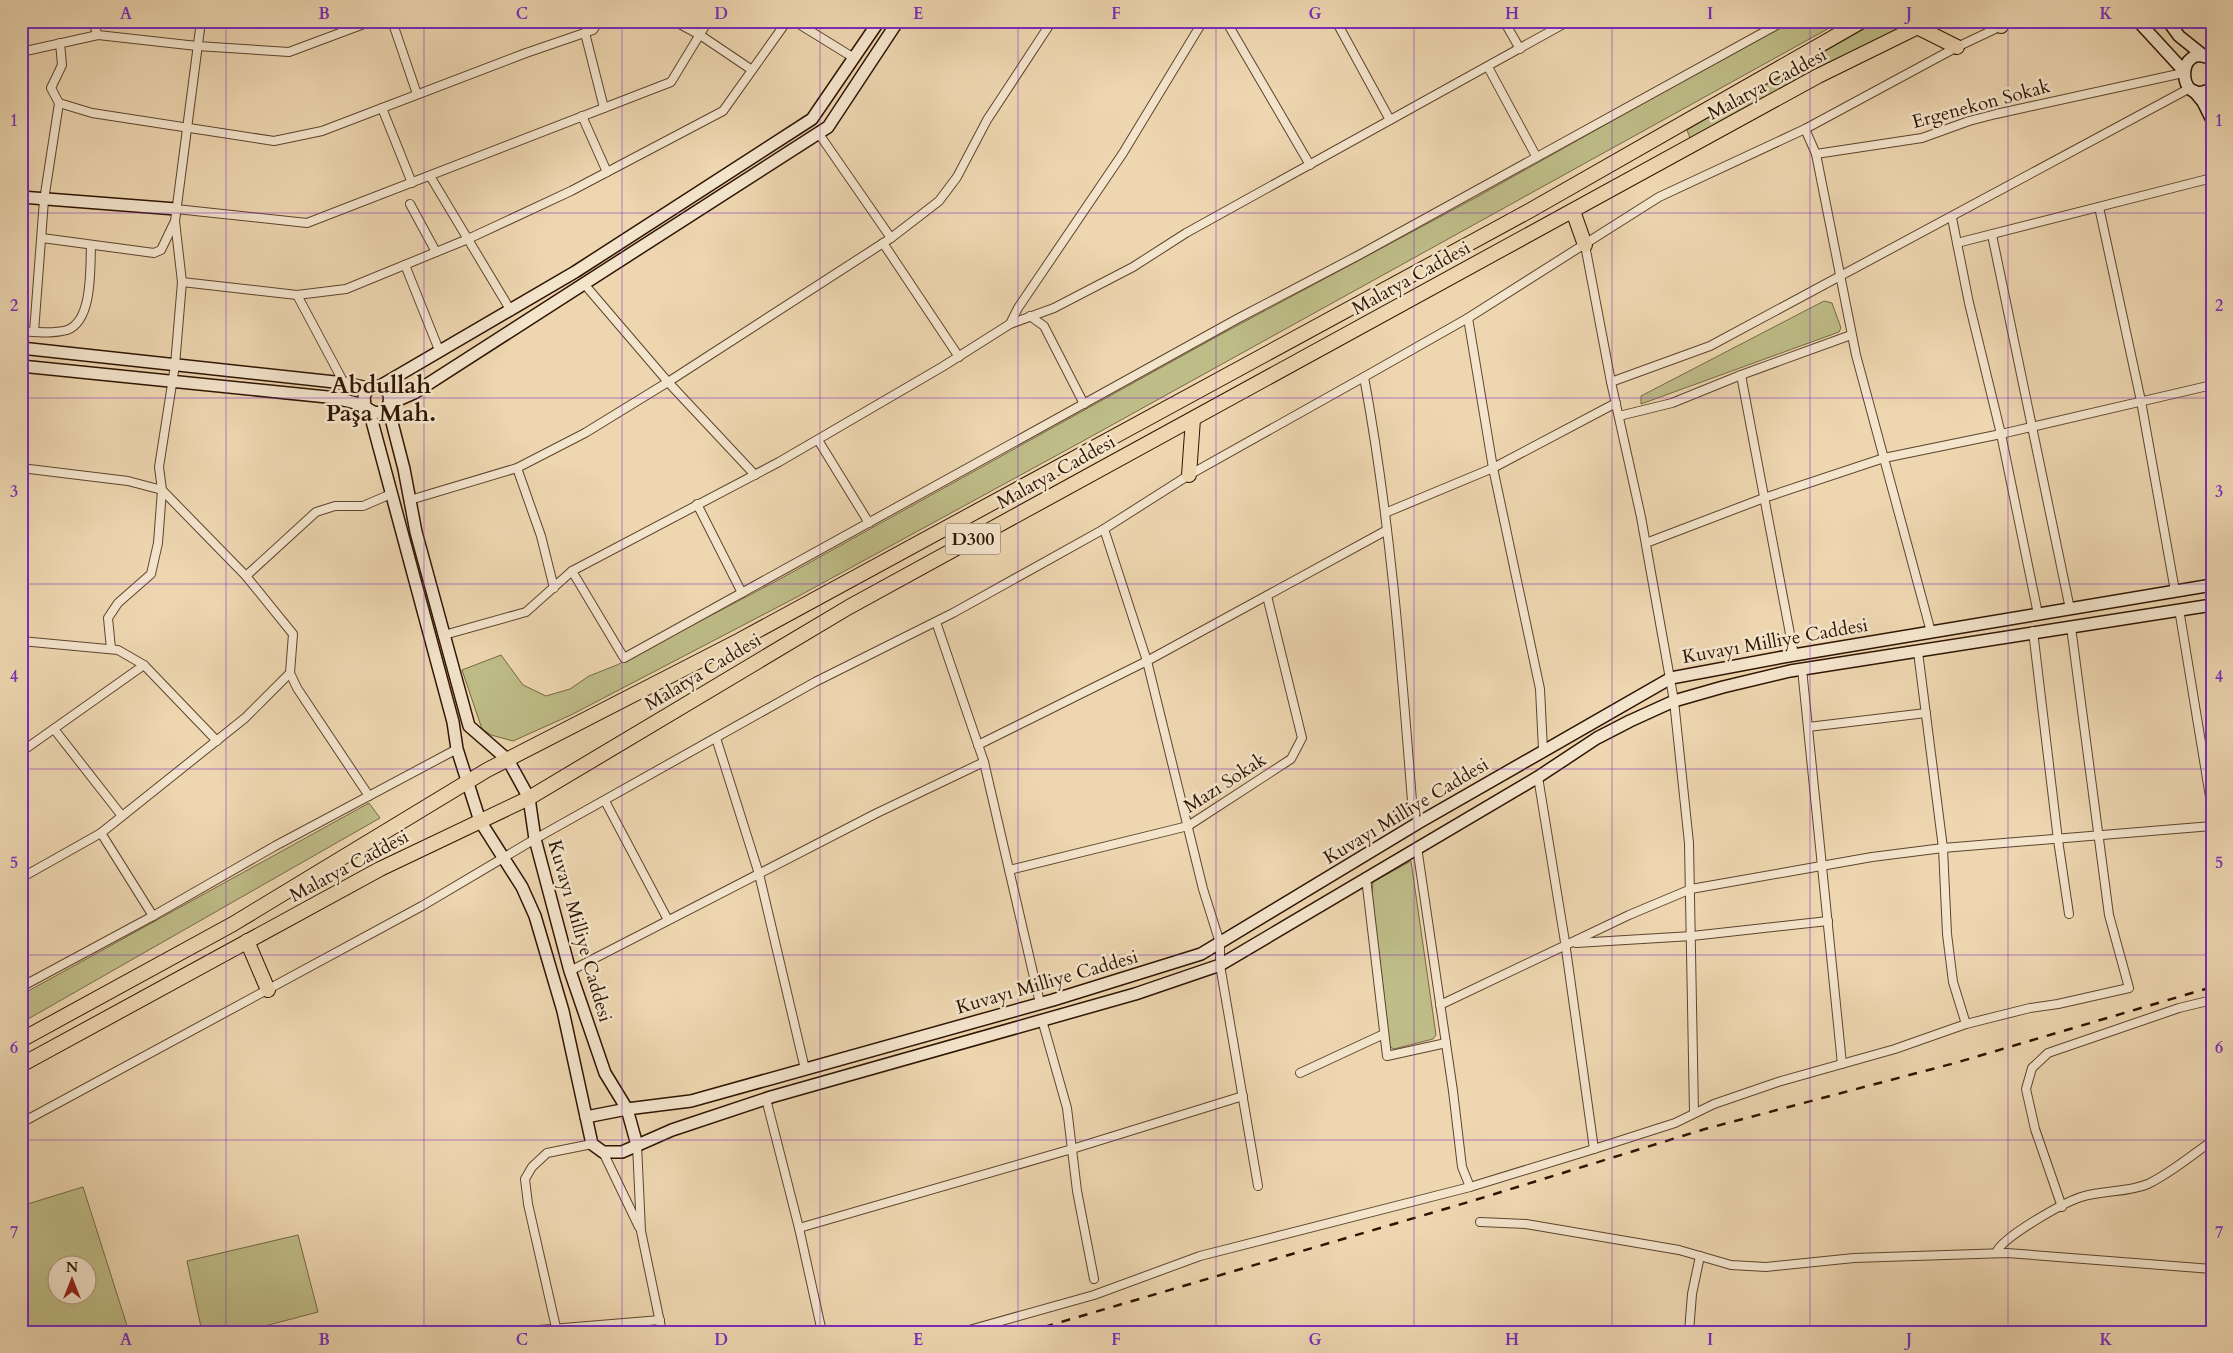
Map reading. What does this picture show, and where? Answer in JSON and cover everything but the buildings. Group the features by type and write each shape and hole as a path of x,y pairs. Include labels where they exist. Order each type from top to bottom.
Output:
{"highway":[{"name":"Malatya Caddesi","path":"21,1040 233,924 466,782 740,640 1529,211 1862,21"},
{"name":"Malatya Caddesi","path":"21,1065 380,869 529,798 848,607 1818,76 1923,24"},
{"path":"1923,24 1957,47"},
{"path":"1573,211 1585,245"},
{"path":"1189,475 1194,418"},
{"path":"248,941 268,990"}],"main road":[{"path":"367,408 364,396 374,387 511,311 812,119 878,21"},
{"path":"21,366 337,398 379,412 414,393 585,285 819,134 828,127 898,21"},
{"path":"2138,21 2183,72 2184,79 2203,102 2212,120"},
{"path":"2168,21 2179,36 2208,58"},
{"path":"2183,72 2189,61 2208,58"},
{"path":"2192,89 2204,92 2212,88"},
{"path":"21,196 44,200 176,209"},
{"path":"21,348 344,382 374,387 388,392 389,406"},
{"name":"Kuvayı Milliye Caddesi","path":"389,406 410,500 469,726 508,760 529,798 535,840 570,971 605,1073 627,1109 637,1145"},
{"name":"Kuvayı Milliye Caddesi","path":"367,408 453,722 457,749 466,782 480,820 522,887 535,916 563,1011 592,1144"},
{"name":"Kuvayı Milliye Caddesi","path":"586,1117 627,1109 691,1101 1040,1003 1201,954 1418,823 1671,678 1794,655 2212,585"},
{"name":"Kuvayı Milliye Caddesi","path":"603,1152 622,1152 672,1130 766,1099 1135,994 1220,965 1538,777 1597,738 1674,702 1723,687 1802,669 1918,652 2033,631 2212,605"},
{"path":"592,1144 603,1152"}],"street":[{"path":"92,21 98,34"},
{"path":"111,650 108,618 118,603 150,574 158,543 162,490 159,467 175,365 182,282 175,221 201,21"},
{"path":"21,52 98,34 197,46 289,52 372,21"},
{"path":"392,21 417,94"},
{"path":"59,103 92,113 274,141 322,131 417,94 585,33 592,30 599,21"},
{"path":"674,21 700,35 752,70"},
{"path":"176,209 307,223 670,82 708,21"},
{"path":"182,282 297,295 346,289 468,239 606,172 723,111 787,21"},
{"path":"794,21 854,58"},
{"path":"410,500 517,468 585,433 892,238 940,201 957,177 987,120 1052,21"},
{"path":"1010,324 1018,308 1123,153 1203,21"},
{"path":"1226,21 1310,165"},
{"path":"1336,21 1390,120"},
{"path":"1504,21 1520,50"},
{"path":"444,635 526,612 572,571 818,440 959,357 1010,324 1054,308 1133,267 1186,233 1520,50 1569,21"},
{"path":"572,571 624,658 1784,21"},
{"path":"21,1123 268,990 504,859 814,682 936,622 1104,529 1189,475 1468,318 1659,197 1805,128 2005,23"},
{"path":"585,33 604,108"},
{"path":"34,332 44,200 59,103 51,88 62,65 60,43"},
{"path":"1488,67 1536,156"},
{"name":"Ergenekon Sokak","path":"1816,154 1922,138 1969,121 1996,114 2183,72"},
{"path":"1611,382 1710,346 1839,275 1952,218 2192,89"},
{"path":"382,108 412,182"},
{"path":"582,116 606,172"},
{"path":"1805,128 1816,154 1852,335 1931,632"},
{"path":"819,134 892,238"},
{"path":"430,176 511,311"},
{"path":"1957,243 2212,178"},
{"path":"410,204 436,252"},
{"path":"2099,207 2141,401 2175,591"},
{"path":"1952,218 1969,303 2001,434 2038,614"},
{"path":"42,238 154,253 161,250 175,221"},
{"path":"1992,235 2070,609"},
{"path":"883,243 959,357"},
{"path":"1585,245 1611,382 1646,543 1671,678 1689,843 1694,1113"},
{"path":"21,331 55,332 68,330 76,325 87,302 91,246"},
{"path":"406,265 440,350"},
{"path":"585,285 668,382 755,475"},
{"path":"297,295 344,382"},
{"path":"1030,316 1044,326 1084,404"},
{"path":"1468,318 1494,468 1540,689 1543,750"},
{"path":"1619,416 1672,403 1741,375 1852,335"},
{"path":"1741,375 1794,655"},
{"path":"1364,377 1379,457 1399,634 1412,801 1418,823"},
{"path":"1646,543 1764,498 1884,458 2001,434 2212,385"},
{"path":"1385,512 1494,468 1616,403"},
{"path":"818,440 869,523"},
{"path":"21,468 128,481 162,490 246,576 293,634 290,673 297,688 369,796"},
{"path":"517,468 541,536 554,588"},
{"path":"246,576 316,512 335,506 363,506 391,494"},
{"path":"697,504 742,593"},
{"path":"1104,529 1147,661 1188,826 1220,943 1220,965 1258,1186"},
{"path":"978,745 1147,661 1387,530"},
{"name":"Mazı Sokak","path":"1009,870 1188,826 1291,759 1302,738 1267,596"},
{"path":"2179,609 2212,809"},
{"path":"936,622 984,762 1040,1003"},
{"path":"962,1332 1094,1295 1200,1256 1470,1187 1594,1149 1675,1123 1694,1113 1778,1082 1895,1050 1966,1024 2030,1008 2058,1004 2129,988 2110,916 2071,626"},
{"path":"2033,631 2058,840 2069,914"},
{"path":"21,641 118,650 144,665 217,741"},
{"path":"1918,652 1943,848 1948,944 1953,982 1966,1024"},
{"path":"21,752 144,665"},
{"path":"1802,669 1842,1064"},
{"path":"21,878 101,833 245,718 290,673"},
{"path":"1808,727 1926,713"},
{"path":"54,729 122,816"},
{"path":"716,738 759,874 805,1069"},
{"path":"22,983 153,916 275,846 457,749"},
{"path":"570,971 877,813 984,762"},
{"path":"1538,777 1569,944 1594,1149"},
{"path":"606,801 668,920"},
{"path":"1440,1005 1629,915 1691,889 1872,857 1943,848 2098,837 2212,826"},
{"path":"101,833 153,916"},
{"path":"1418,847 1462,1167 1470,1187"},
{"path":"1366,878 1387,1056 1446,1043"},
{"path":"1569,944 1692,936 1828,921"},
{"path":"2062,1207 2035,1129 2028,1097 2027,1082 2032,1068 2048,1054 2179,1008 2212,1000"},
{"path":"1042,1020 1067,1108 1077,1191 1094,1279"},
{"path":"1300,1073 1384,1034"},
{"path":"799,1228 1242,1096"},
{"path":"766,1099 799,1228 822,1332"},
{"path":"1996,1253 2001,1244 2032,1222 2080,1197 2135,1189 2150,1183 2212,1141"},
{"path":"557,1330 528,1204 525,1179 532,1166 547,1153 592,1144"},
{"path":"637,1145 640,1231 662,1332"},
{"path":"603,1152 640,1231"},
{"path":"1480,1222 1526,1224 1679,1250 1731,1265 1766,1266 1854,1258 1996,1253 2212,1269"},
{"path":"1689,1332 1692,1294 1700,1256"},
{"path":"515,1332 660,1320"}],"shaded area":[{"path":"1790,21 1842,21 1083,441 797,597 571,715 513,741 491,735 482,729 462,670 501,655 523,685 546,696 570,689 589,676 617,665 780,579 1216,337 1475,198"},
{"path":"1878,21 1913,21 1754,102 1690,138 1687,130"},
{"path":"1824,301 1832,303 1841,328 1839,332 1641,404 1641,396"},
{"path":"369,803 380,818 21,1023 21,995"},
{"path":"1411,861 1436,1035 1433,1039 1394,1049 1390,1047 1372,894 1373,882"},
{"path":"83,1187 129,1332 21,1332 21,1206"},
{"path":"298,1235 318,1312 242,1332 202,1332 187,1261"}],"railway":[{"path":"1027,1332 1472,1201 1705,1129 1955,1063 2212,987"}],"district":[{"name":"Abdullah Paşa Mah.","path":"381,399"}]}
